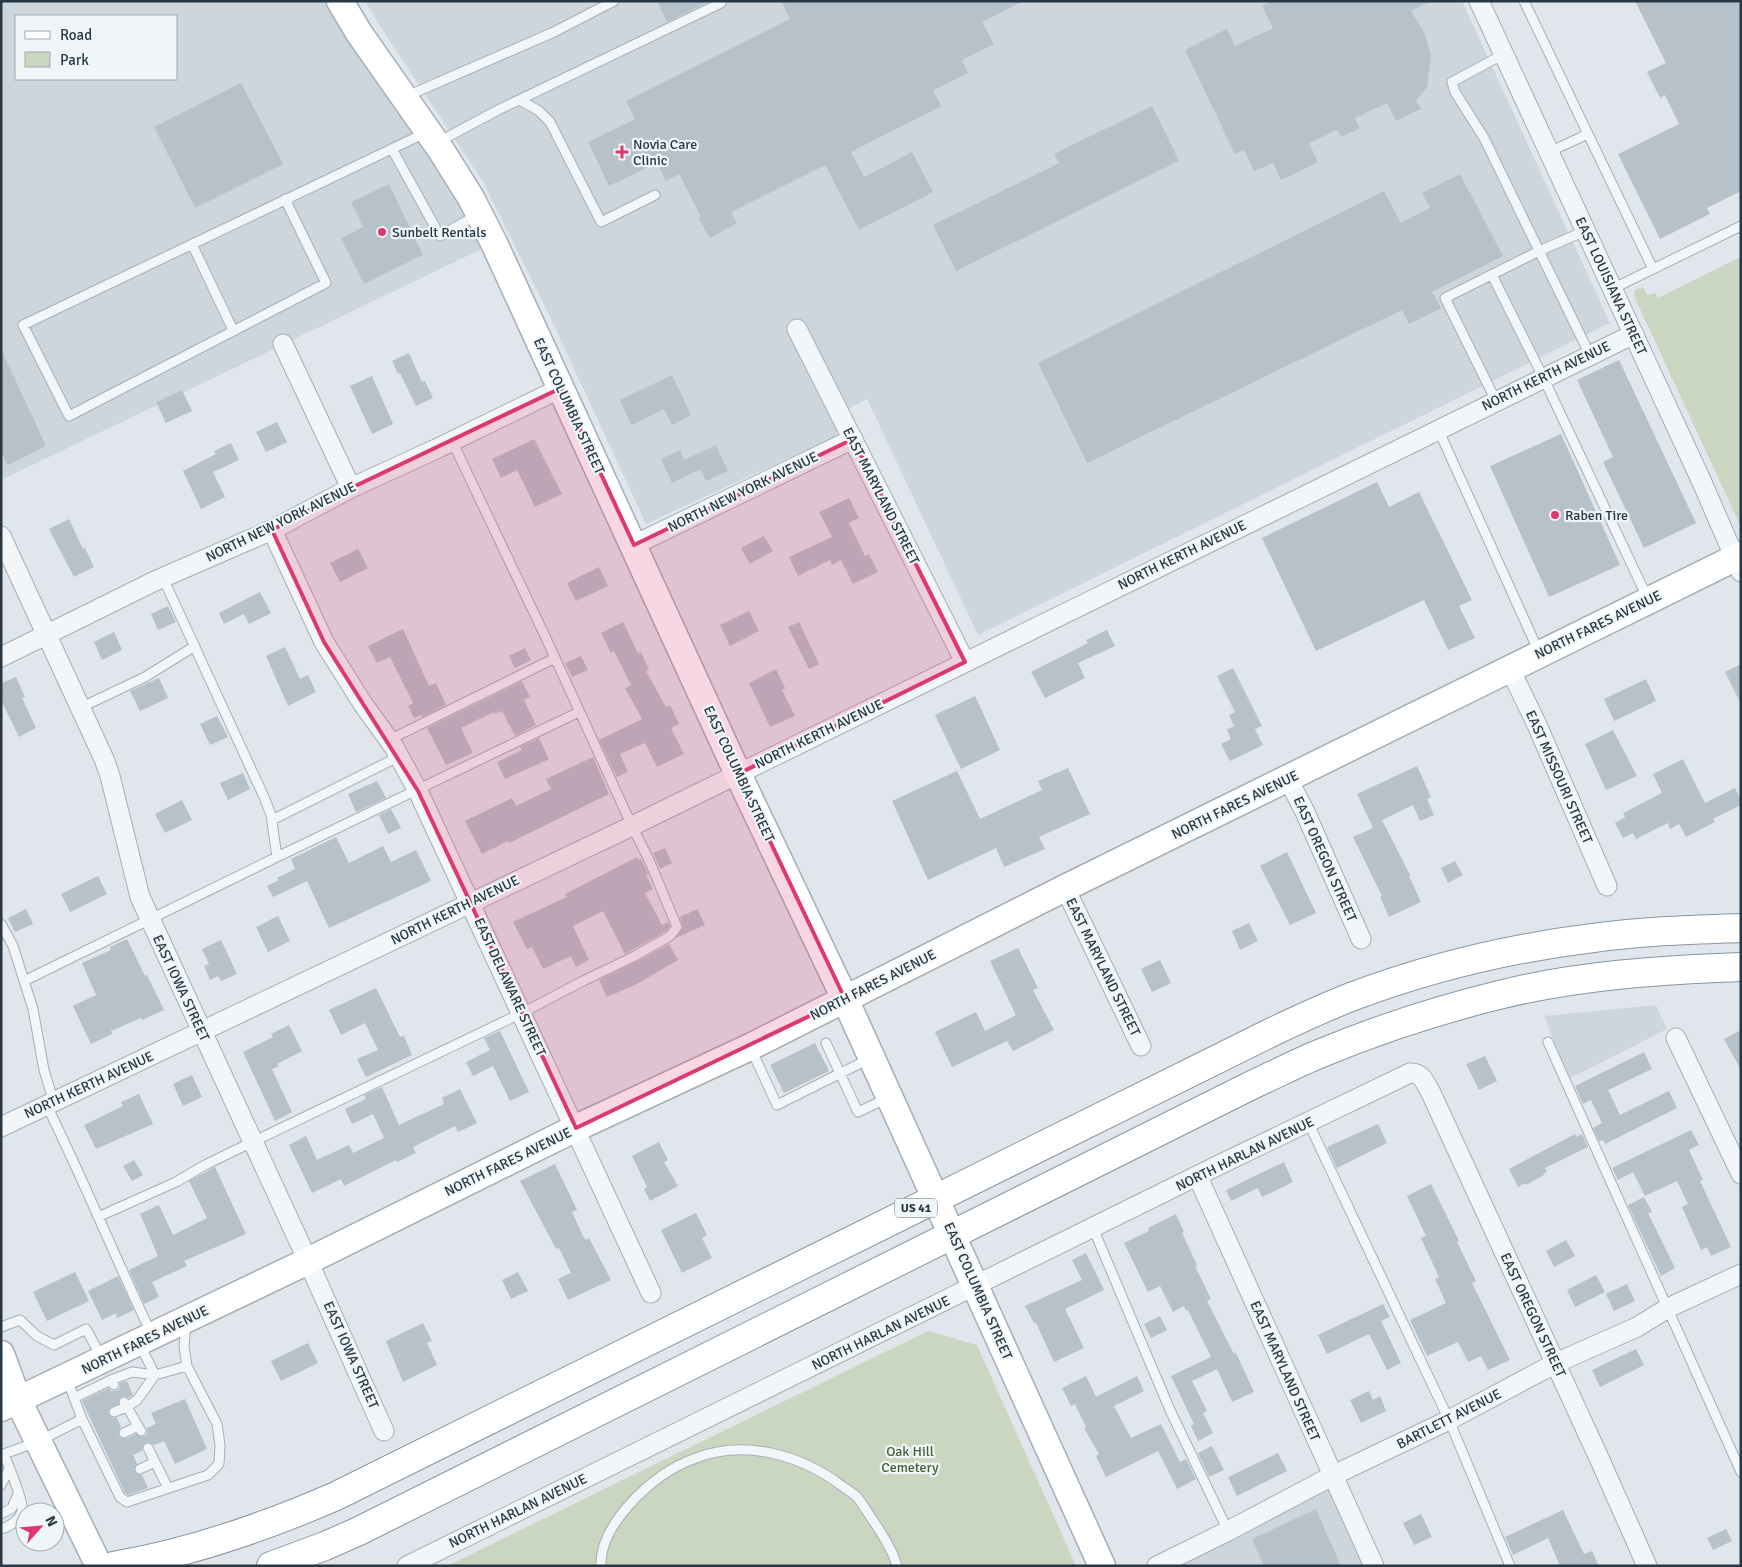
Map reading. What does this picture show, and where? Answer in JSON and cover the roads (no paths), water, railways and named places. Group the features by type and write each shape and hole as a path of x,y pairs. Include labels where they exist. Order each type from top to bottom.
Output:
{"highway":[{"name":"US 41","path":"113,1566 190,1549 268,1524 328,1499 1268,1034 1352,997 1426,973 1555,943 1634,933 1741,928"},
{"path":"272,1566 359,1531 1318,1054 1405,1021 1504,993 1563,982 1632,973 1741,967"}],"street":[{"name":"EAST COLUMBIA STREET","path":"340,1 359,33 432,137 479,214 494,243 738,774 872,1057 1102,1566"},
{"name":"EAST LOUISIANA STREET","path":"1479,1 1739,562"},
{"name":"EAST MARYLAND STREET","path":"797,329 965,662"},
{"name":"NORTH KERTH AVENUE","path":"1,1127 632,826 1496,400 1634,334"},
{"path":"283,344 350,488"},
{"name":"NORTH NEW YORK AVENUE","path":"1,657 162,578 272,530 350,488 561,388"},
{"name":"NORTH NEW YORK AVENUE","path":"634,545 853,439"},
{"name":"EAST DELAWARE STREET","path":"272,530 324,642 342,673 400,756 418,791 651,1293"},
{"name":"EAST IOWA STREET","path":"1,536 104,758 140,897 308,1261 384,1431"},
{"name":"NORTH FARES AVENUE","path":"10,1404 70,1388 109,1375 146,1340 576,1128 750,1047 1065,888 1649,600 1739,562"},
{"name":"EAST MISSOURI STREET","path":"1510,669 1537,725 1607,886"},
{"name":"EAST OREGON STREET","path":"1288,779 1305,812 1361,939"},
{"name":"EAST MARYLAND STREET","path":"1065,888 1141,1046"},
{"path":"1676,1038 1741,1174"},
{"name":"EAST OREGON STREET","path":"1410,1073 1416,1073 1421,1076 1430,1093 1556,1363 1647,1566"},
{"name":"NORTH HARLAN AVENUE","path":"406,1566 1410,1073"},
{"name":"EAST MARYLAND STREET","path":"1198,1177 1374,1566"},
{"name":"BARTLETT AVENUE","path":"1157,1566 1332,1476 1449,1420 1556,1363 1637,1327 1668,1308 1741,1274"},
{"path":"2,1359 10,1404 38,1442 98,1566"}],"lane":[{"path":"404,97 554,32 614,1"},
{"path":"285,199 326,283 69,416 23,325 285,199 392,149 432,137 520,100 721,3 720,1"},
{"path":"1524,1 1653,269"},
{"path":"1504,54 1452,82 1455,92 1484,138 1590,355"},
{"path":"520,100 539,111 550,122 601,222 655,195"},
{"path":"1549,152 1588,134"},
{"path":"392,149 440,236 479,214"},
{"path":"1612,289 1741,226"},
{"path":"1496,400 1445,298 1539,251 1585,231"},
{"path":"192,244 233,330"},
{"path":"1492,274 1544,377 1649,600"},
{"path":"1438,429 1540,654"},
{"path":"98,1217 176,1182 205,1165 522,1013 633,957 670,936 677,927 649,860 452,441"},
{"path":"162,578 264,796 272,820 277,857"},
{"path":"80,708 145,677 195,646"},
{"path":"389,740 555,658"},
{"path":"24,981 580,712"},
{"path":"272,820 400,756"},
{"path":"1,924 13,946 33,1009 50,1104 98,1217 146,1340 155,1375"},
{"path":"1548,1042 1741,1472"},
{"path":"826,1043 858,1112 890,1097"},
{"path":"750,1047 777,1105 872,1057"},
{"path":"1308,1122 1449,1420 1510,1566"},
{"path":"1093,1228 1170,1410 1228,1531"},
{"path":"1,1327 20,1320 36,1336 54,1345 86,1329 109,1375 132,1372 155,1375 187,1366"},
{"path":"70,1388 115,1481 120,1497 127,1502 208,1475 219,1464 220,1445 217,1424 187,1366 184,1347 187,1320"},
{"path":"114,1412 126,1404 137,1400 155,1375"},
{"path":"124,1433 140,1429 126,1404"},
{"path":"1,1529 16,1520 22,1512 18,1494 3,1455 86,1422"},
{"path":"148,1448 168,1488"},
{"path":"600,1566 605,1540 620,1516 638,1494 659,1477 696,1458 722,1451 751,1450 791,1457 826,1474 857,1497 877,1525 897,1566"},
{"path":"140,1469 155,1462"},
{"path":"1,1485 9,1469"},
{"path":"1,1514 12,1508 18,1494"}],"place":[{"name":"Novia Care Clinic","path":"622,152"},
{"name":"Sunbelt Rentals","path":"382,232"},
{"name":"Raben Tire","path":"1555,515"}],"park label":[{"name":"Oak Hill Cemetery","path":"910,1459"}]}
